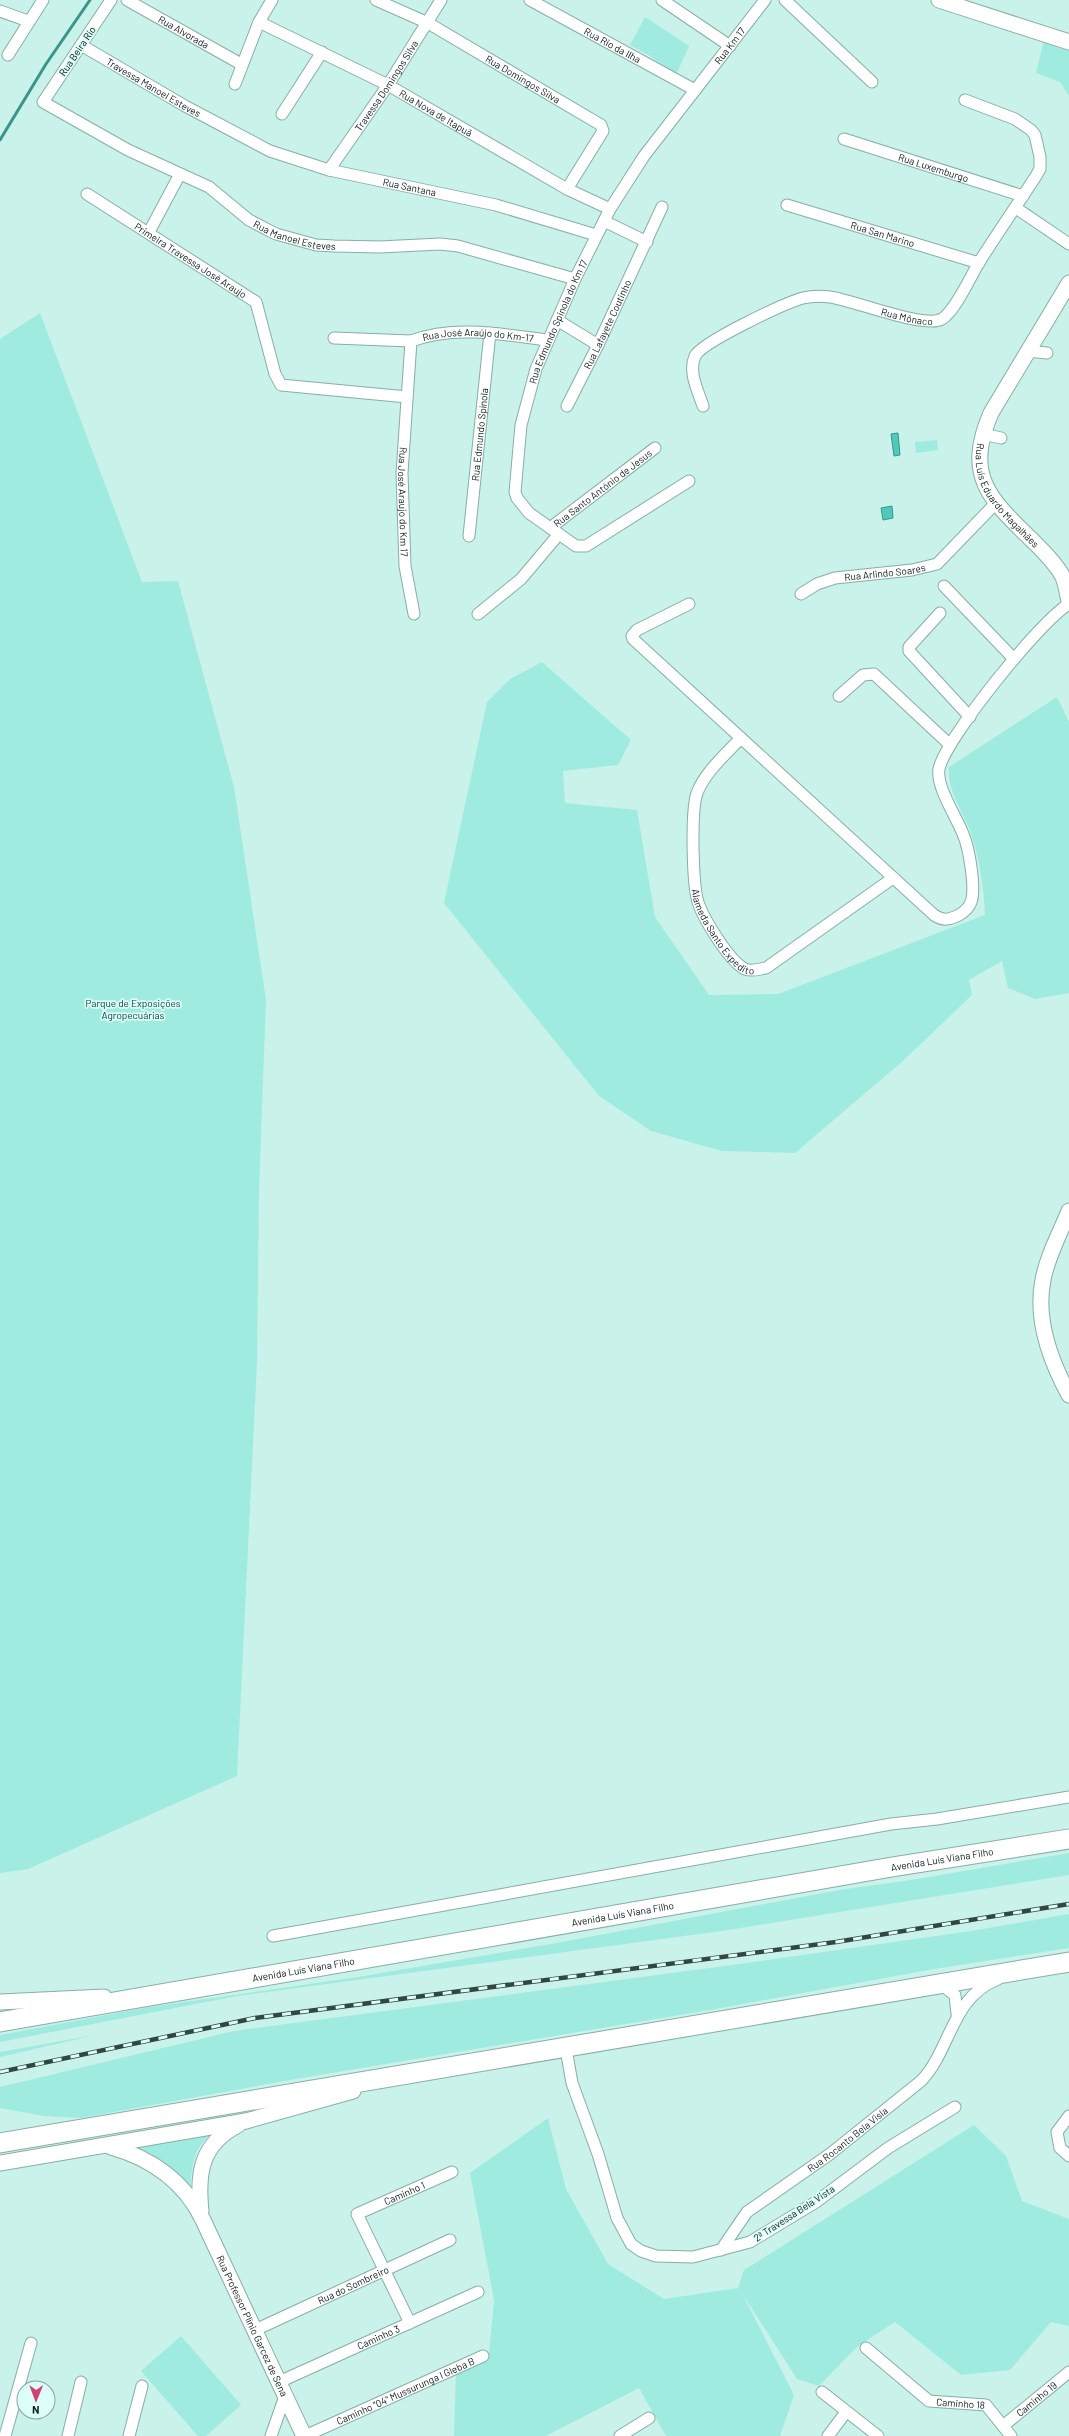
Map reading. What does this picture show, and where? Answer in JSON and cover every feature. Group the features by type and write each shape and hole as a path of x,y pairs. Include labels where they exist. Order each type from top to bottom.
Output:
{"highway":[{"name":"Avenida Luís Viana Filho","path":"0,2022 892,1868 1069,1839"},
{"path":"0,2143 413,2073 566,2049 938,1983 1068,1962"}],"main road":[{"path":"939,0 1069,42"},
{"name":"Rua Luís Eduardo Magalhães","path":"1068,287 1026,352 991,413 982,434 979,476 995,504 1046,553 1062,576 1069,600"},
{"path":"1069,1211 1043,1279 1041,1310 1049,1348 1069,1394"},
{"name":"Avenida Luís Viana Filho","path":"0,2002 177,1992"},
{"path":"0,2163 108,2146 246,2121 413,2073"},
{"name":"Rua Professor Plínio Garcez de Sena","path":"202,2216 198,2190 200,2170 206,2154 221,2136 246,2121"},
{"name":"Rua Professor Plínio Garcez de Sena","path":"108,2146 139,2157 160,2169 178,2183 202,2216 305,2436"}],"street":[{"path":"8,55 42,0"},
{"name":"Rua Beira Rio","path":"43,102 111,0"},
{"name":"Rua Alvorada","path":"128,0 241,64"},
{"path":"235,84 241,64 259,22 272,0"},
{"name":"Rua Domingos Silva","path":"376,0 428,23 603,126 603,131 568,189"},
{"name":"Travessa Domingos Silva","path":"330,170 388,85 442,0"},
{"name":"Rua Rio da Ilha","path":"530,0 695,90"},
{"path":"662,0 730,46"},
{"path":"785,0 872,82"},
{"name":"Rua Km 17","path":"695,90 730,46 762,1"},
{"path":"0,10 28,21"},
{"name":"Rua Nova de Itapuã","path":"259,22 388,85 568,189 610,208"},
{"name":"Travessa Manoel Esteves","path":"81,45 226,129"},
{"path":"282,114 322,52"},
{"name":"Rua Edmundo Spinola do Km 17","path":"689,481 586,546 576,546 529,513 517,498 515,482 521,425 536,369 546,340 558,320 575,279 610,208 644,156 695,90"},
{"name":"Rua Mônaco","path":"703,406 694,378 692,366 695,356 701,348 717,338 803,298 814,296 841,299 920,320 942,319 951,310 979,262 1016,208 1040,169 1040,157 1035,135 1026,125 1015,119 965,100"},
{"name":"Rua Manoel Esteves","path":"43,102 128,150 217,192 240,213 264,228 299,241 334,246 380,247 440,244 458,246 575,279"},
{"name":"Rua Santana","path":"226,129 270,151 330,170 496,205 596,235"},
{"name":"Rua Luxemburgo","path":"844,139 1023,196"},
{"path":"149,232 180,174"},
{"name":"Primeira Travessa José Araujo","path":"88,194 256,302 275,374 281,384 407,397"},
{"name":"Rua San Marino","path":"788,205 979,262"},
{"name":"Rua Lafayete Coutinho","path":"567,406 598,345 662,207"},
{"path":"1016,208 1069,244"},
{"path":"604,221 647,242"},
{"path":"558,320 598,345"},
{"name":"Rua José Araújo do Km-17","path":"334,338 411,341 422,337 452,332 490,333 546,340"},
{"name":"Rua Edmundo Spínola","path":"469,536 490,333"},
{"name":"Rua José Araujo do Km 17","path":"411,341 402,473 405,566 414,614"},
{"path":"1026,352 1047,353"},
{"path":"982,434 1002,438"},
{"name":"Rua Santo António de Jesus","path":"478,614 521,579 555,531 655,448"},
{"name":"Rua Arlindo Soares","path":"801,594 817,584 834,578 912,570 937,564 995,504"},
{"path":"944,586 1014,659"},
{"path":"689,604 637,630 632,636 633,640 893,878 940,919 948,920 965,912 971,902 972,882 966,843 939,779 941,760 950,744 1014,659 1058,610 1069,604"},
{"path":"940,613 909,647 908,651 970,717"},
{"path":"840,696 863,675 874,674 950,744"},
{"name":"Alameda Santo Expedito","path":"741,738 708,774 697,793 695,805 694,862 699,905 728,952 744,968 751,970 766,968 893,878"},
{"path":"273,1936 891,1824 937,1819 1069,1797"},
{"name":"Rua Rocanto Bela Visla","path":"721,2250 747,2212 830,2154 921,2081 931,2068 957,2014 985,1986 1025,1969"},
{"path":"938,1983 955,1995 957,2014"},
{"name":"2ª Travessa Bela Vista","path":"566,2049 572,2085 598,2154 617,2218 631,2244 641,2251 656,2256 682,2258 750,2242 781,2224 888,2148 955,2107"},
{"path":"1069,2116 1057,2132 1060,2148 1069,2156"},
{"name":"Caminho 1","path":"384,2270 357,2214 452,2172"},
{"name":"Rua do Sombreiro","path":"255,2330 450,2240"},
{"path":"384,2270 410,2323"},
{"name":"Caminho 3","path":"282,2389 410,2323 478,2292"},
{"path":"5,2436 31,2343"},
{"name":"Caminho 18","path":"866,2348 929,2401 982,2404 1011,2436"},
{"name":"Caminho \"04\" Mussurunga I Gleba B","path":"305,2436 483,2356"},
{"name":"Caminho 19","path":"1003,2426 1069,2372"},
{"path":"68,2436 81,2382"},
{"path":"129,2436 142,2386"},
{"path":"271,2436 282,2389"},
{"path":"822,2392 878,2436"},
{"path":"828,2436 846,2412"},
{"path":"620,2436 649,2418"}],"green space":[{"path":"645,17 689,46 676,75 650,56 630,45"},
{"path":"1044,40 1069,49 1069,96 1060,82 1036,73"},
{"name":"Parque de Exposições Agropecuárias","path":"40,313 142,582 178,581 234,787 266,1000 259,1190 257,1362 237,1776 28,1869 0,1873 0,339"},
{"path":"937,440 938,450 916,453 915,442"},
{"path":"542,662 631,740 618,765 563,771 565,803 637,810 655,917 709,995 778,994 985,915 983,885 977,856 969,827 953,794 949,776 949,767 1057,697 1069,722 1069,993 1035,999 1008,988 1002,961 969,980 972,995 904,1060 795,1153 722,1151 651,1131 599,1096 444,903 487,702 510,679"},
{"path":"1069,1853 1069,1875 722,1931 237,1996 0,2042 0,2035 149,2007 358,1977 551,1944 839,1890 911,1880"},
{"path":"1069,1914 1069,1948 934,1969 710,2010 290,2080 81,2118 44,2116 0,2108 0,2087 234,2031 732,1965 971,1931"},
{"path":"95,2035 0,2057 0,2052"},
{"path":"548,2118 566,2189 608,2264 664,2299 738,2288 744,2270 974,2125 1006,2156 1022,2201 1069,2219 1069,2326 1051,2322 1010,2370 961,2375 895,2322 858,2346 819,2386 797,2379 742,2293 794,2395 780,2436 666,2436 639,2388 546,2436 454,2436 456,2368 489,2354 494,2300 470,2173"},
{"path":"211,2134 200,2145 194,2158 190,2189 131,2146"},
{"path":"181,2336 241,2405 206,2436 198,2436 141,2371"}],"shaded area":[{"path":"898,433 900,455 894,456 891,434"},
{"path":"892,506 893,518 883,520 881,508"}],"waterway":[{"path":"0,140 46,64 90,0"}],"railway":[{"path":"0,2072 255,2018 836,1942 1069,1904"}]}
